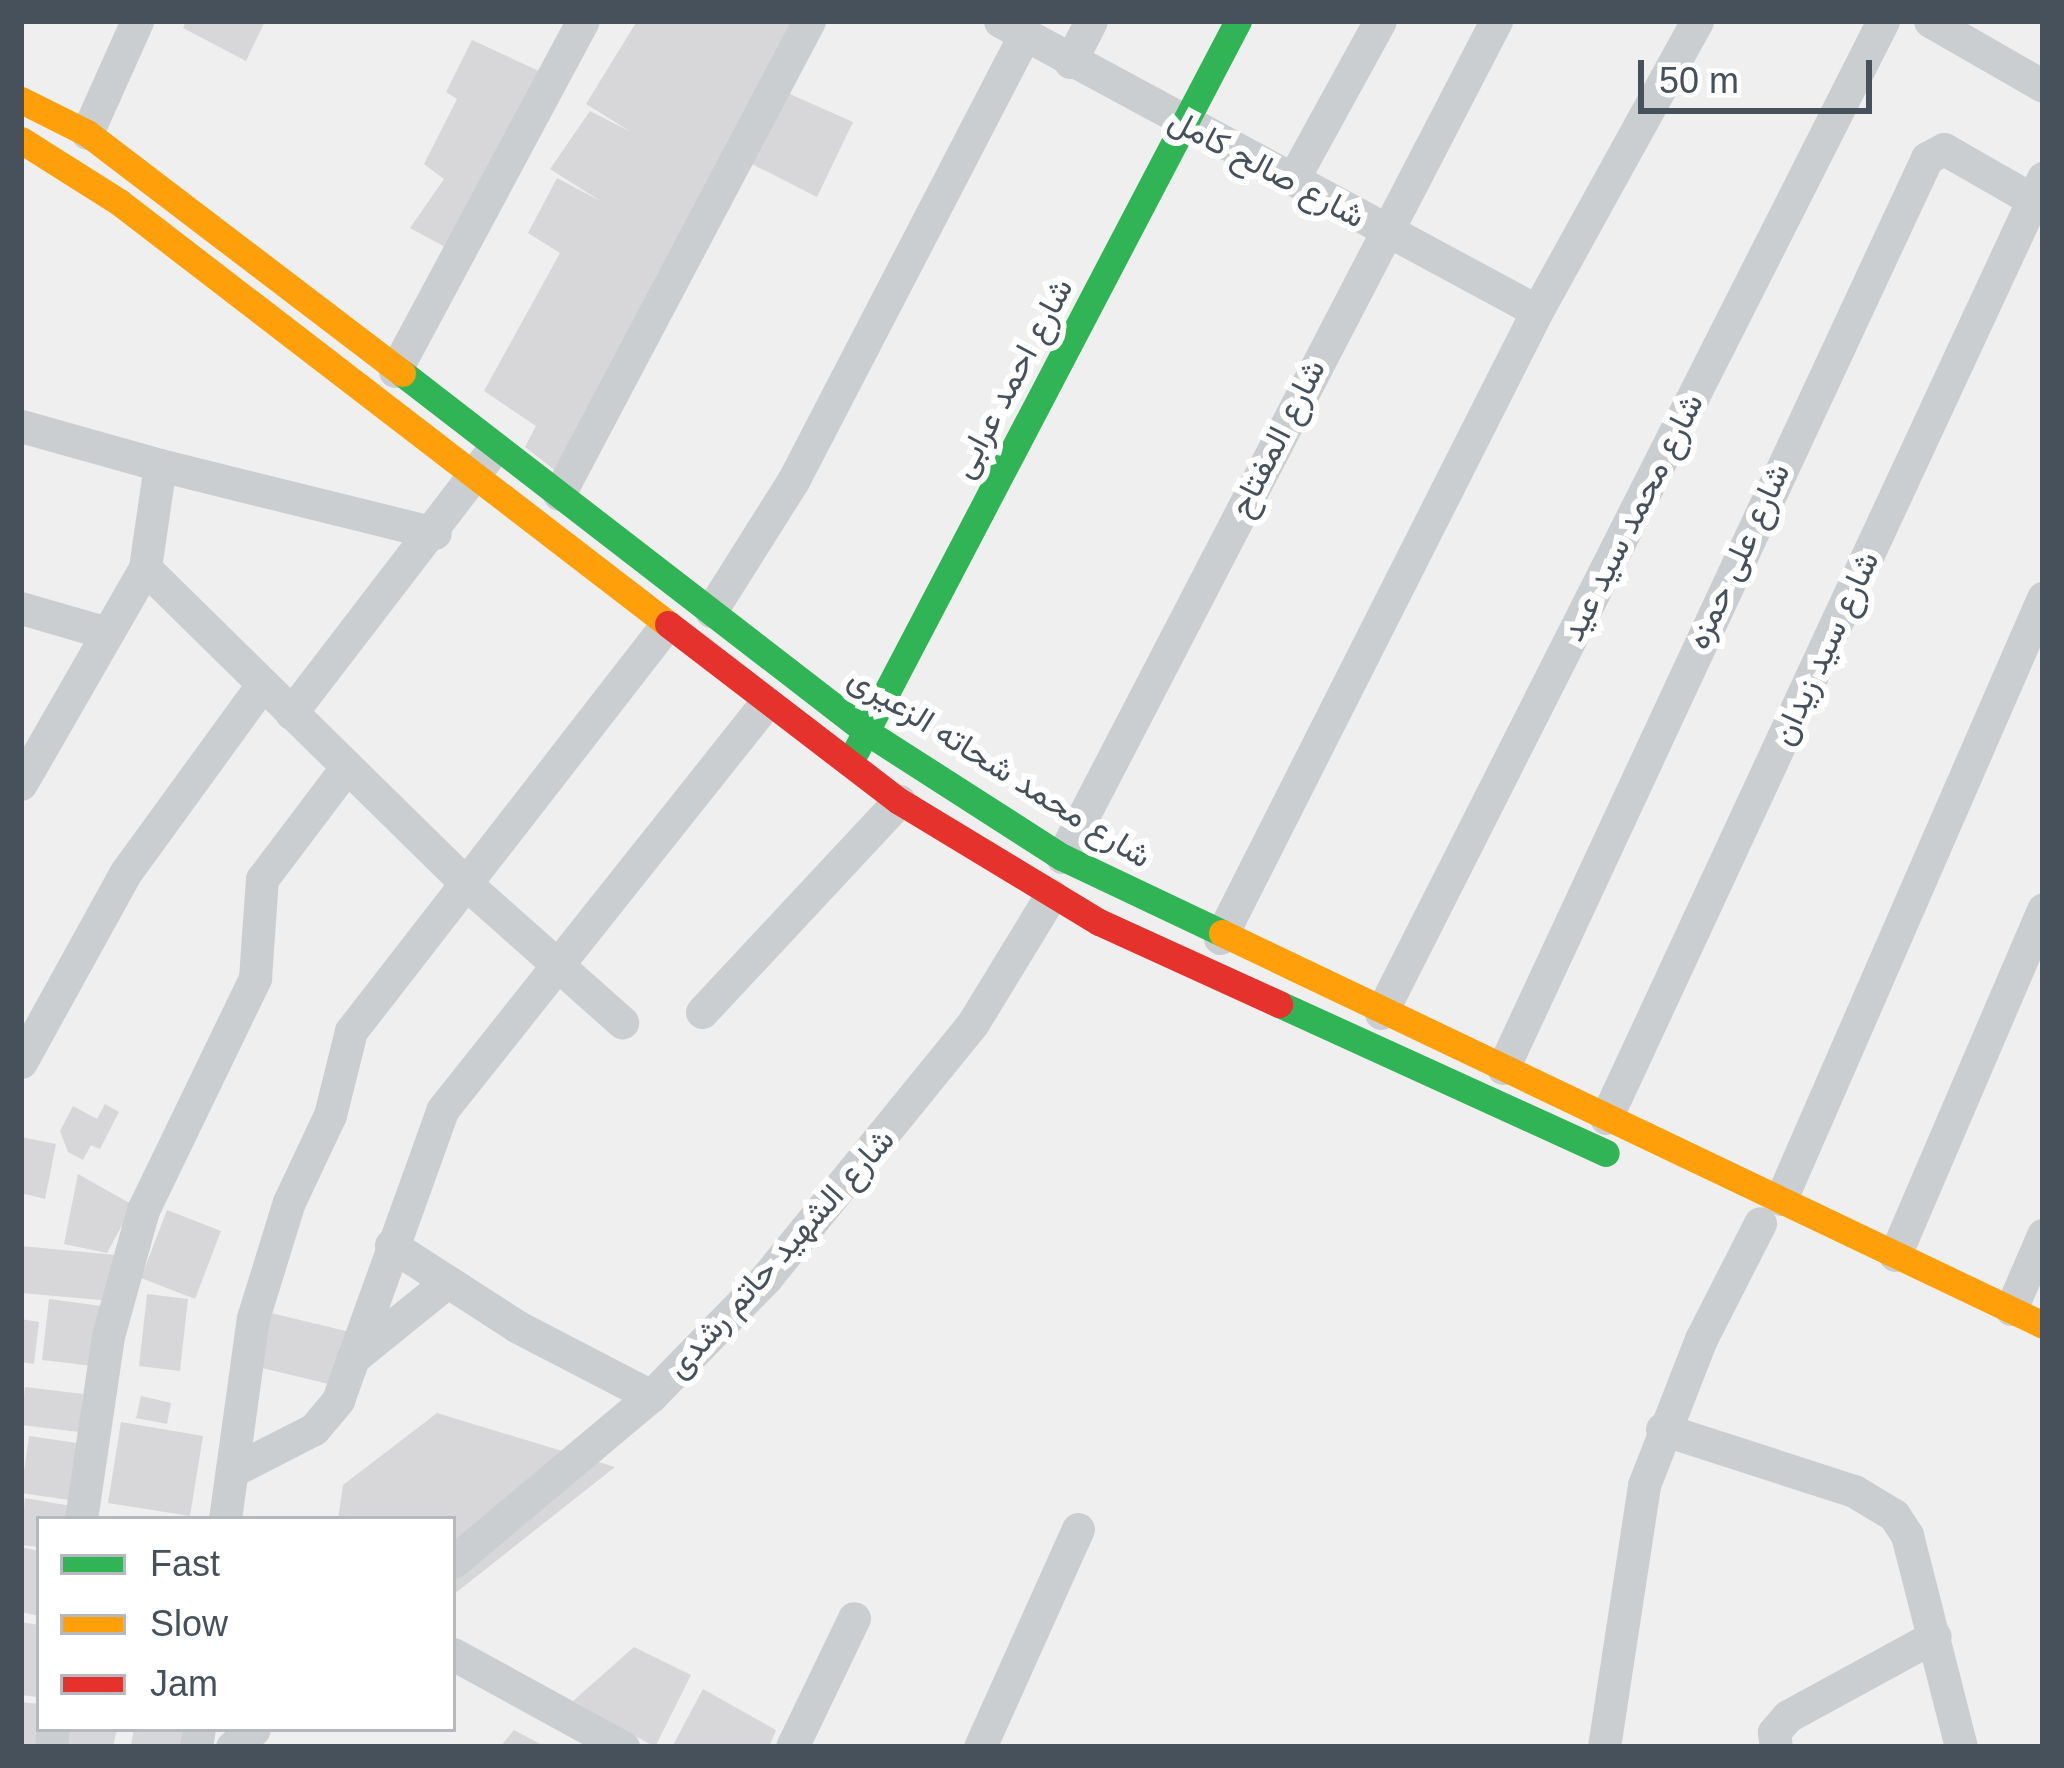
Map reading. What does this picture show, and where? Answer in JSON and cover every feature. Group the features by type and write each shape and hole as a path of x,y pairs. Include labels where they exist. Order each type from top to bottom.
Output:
{"street":[{"path":"87,134 136,21"},
{"path":"395,371 583,21"},
{"path":"559,494 809,21"},
{"path":"1070,62 1091,21"},
{"name":"شارع احمد عرابى","path":"846,767 1238,21"},
{"path":"1293,179 1381,21"},
{"name":"شارع المفتاح","path":"1062,857 1496,21"},
{"path":"1188,963 1210,954 1214,935 1537,311 1696,21"},
{"name":"شارع محمد سيد عيد","path":"1381,1013 1883,21"},
{"path":"1930,21 2043,86"},
{"path":"711,611 793,481 1012,28"},
{"name":"شارع صالح كامل","path":"1012,28 1186,126 1537,311"},
{"name":"شارع محمد شحاته الزعيرى","path":"21,100 87,134 867,732 1062,857 1214,935 1606,1118 2023,1349"},
{"name":"شارع على حمزه","path":"1503,1068 1927,158 1944,149 2038,189"},
{"path":"25,153 119,202 664,628 898,801 1051,895 1252,994 1633,1166"},
{"name":"شارع سيد زيدان","path":"1606,1118 2038,189"},
{"path":"21,426 435,533"},
{"path":"291,713 435,533 495,445"},
{"path":"21,784 145,568 160,465"},
{"path":"145,568 463,881 622,1022"},
{"path":"1604,1747 1628,1556 1662,1429 1770,1211 2043,598"},
{"path":"21,608 107,634"},
{"path":"225,1516 253,1318 289,1202 330,1114 342,1052 463,881 664,628"},
{"path":"21,1062 126,872 262,686"},
{"path":"232,1471 314,1429 338,1400 443,1109 765,704"},
{"path":"81,1516 108,1336 143,1210 255,978 262,879 346,768"},
{"path":"702,1012 898,801"},
{"name":"شارع الشهيد حاتم رشدى","path":"456,1559 651,1396 873,1154 973,1023 1051,895"},
{"path":"1894,1255 2043,909"},
{"path":"1252,994 1246,970 1268,960"},
{"name":"شارع محمد شحاته الزعيرى","path":"1717,1204 1770,1211 1894,1255 2043,1325"},
{"path":"2011,1309 2043,1235"},
{"path":"391,1245 446,1282 651,1396"},
{"path":"352,1359 446,1282"},
{"path":"1662,1429 1875,1501 1907,1535 1961,1747"},
{"path":"980,1747 1078,1528"},
{"path":"792,1747 854,1618"},
{"path":"1776,1747 1774,1732 1788,1716 1935,1636"},
{"path":"456,1656 623,1747"}],"building":[{"path":"186,21 265,21 246,61 183,28"},
{"path":"637,21 799,21 561,475 525,447 536,426 484,391 560,253 528,233 557,178 602,202 550,169 590,111 631,132 586,104"},
{"path":"472,40 541,72 458,254 410,228 444,179 424,164 457,99 446,92"},
{"path":"774,87 853,122 817,197 744,160"},
{"path":"105,1104 119,1112 100,1149 91,1145 83,1160 68,1152 60,1131 73,1106 97,1119"},
{"path":"21,1137 56,1144 45,1199 21,1193"},
{"path":"78,1174 133,1205 107,1253 64,1244"},
{"path":"167,1210 221,1231 195,1299 141,1278"},
{"path":"21,1246 116,1255 112,1301 21,1293"},
{"path":"147,1294 188,1299 180,1371 139,1366"},
{"path":"49,1299 109,1307 102,1367 42,1360"},
{"path":"271,1313 350,1332 337,1386 258,1367"},
{"path":"21,1319 39,1322 34,1364 21,1362"},
{"path":"25,1387 83,1394 79,1432 21,1425"},
{"path":"141,1396 171,1403 167,1424 136,1418"},
{"path":"437,1413 615,1467 456,1593 456,1516 338,1516 343,1485"},
{"path":"121,1422 203,1436 190,1516 108,1503"},
{"path":"29,1436 84,1444 76,1501 21,1493"},
{"path":"25,1498 77,1507 76,1516 36,1516 36,1547 21,1545"},
{"path":"21,1547 36,1550 36,1615 21,1612"},
{"path":"21,1622 36,1624 36,1697 21,1695"},
{"path":"634,1647 691,1675 655,1747 573,1701"},
{"path":"703,1689 776,1730 769,1747 672,1747"},
{"path":"21,1702 36,1704 36,1732 44,1732 46,1747 21,1747"},
{"path":"514,1730 546,1747 500,1747"},
{"path":"66,1732 116,1732 113,1747 63,1747"},
{"path":"133,1732 190,1732 188,1747 131,1745"}],"traffic: fast":[{"path":"852,758 1238,21"},
{"path":"402,373 867,732 1062,857 1222,933"},
{"path":"1279,1004 1606,1153"}],"traffic: slow":[{"path":"21,100 87,133 402,373"},
{"path":"21,140 119,202 668,624"},
{"path":"1222,933 2043,1325"}],"traffic: jam":[{"path":"668,624 899,801 1099,922 1279,1004"}]}
